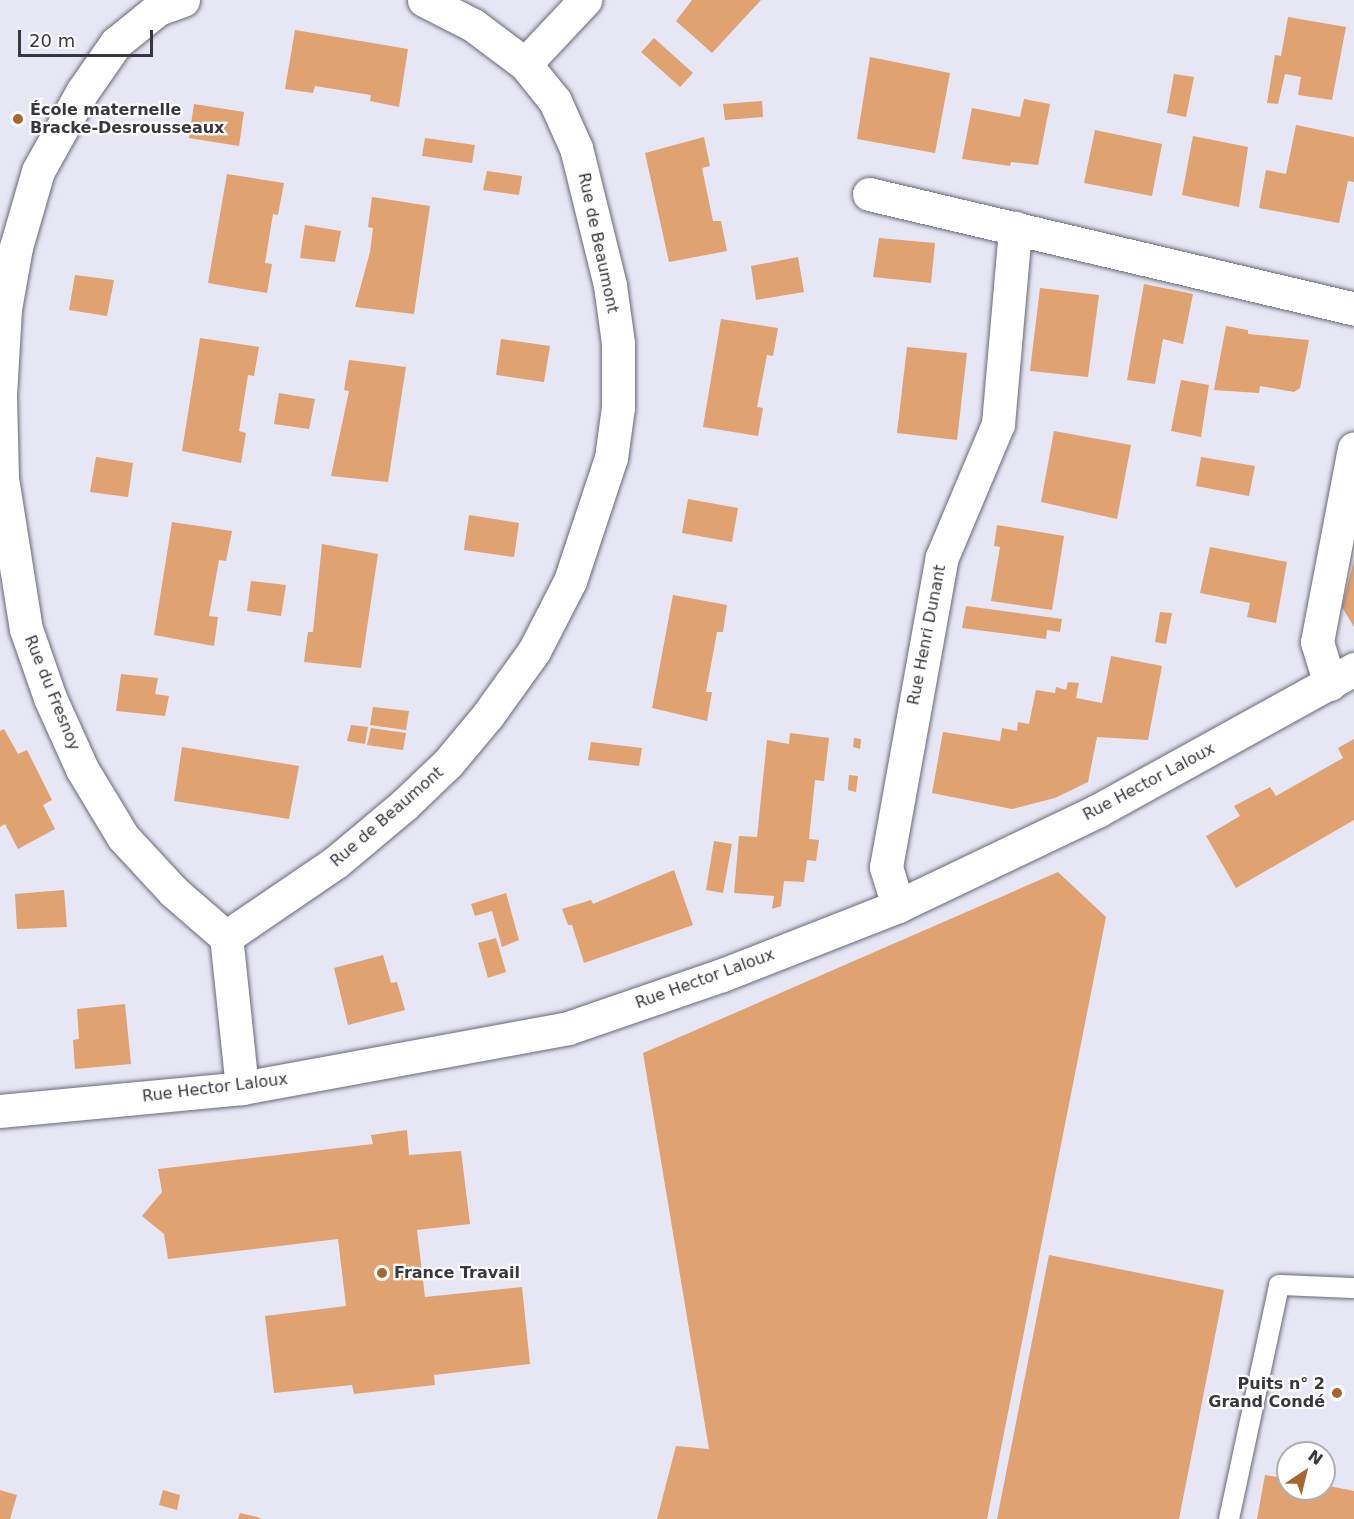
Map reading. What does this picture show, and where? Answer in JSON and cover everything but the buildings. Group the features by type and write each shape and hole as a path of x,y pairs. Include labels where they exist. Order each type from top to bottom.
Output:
{"street":[{"name":"Rue de Beaumont","path":"226,937 336,862 448,763 534,651 570,581 598,503 611,458 618,407 618,344 610,285 576,148 555,101 525,64 472,25 424,0"},
{"path":"525,64 585,0"},
{"name":"Rue du Fresnoy","path":"164,3 116,44 82,92 38,171 16,247 5,309 0,396 2,478 26,629 50,698 82,769 123,837 174,892 226,937"},
{"path":"869,194 1354,309"},
{"name":"Rue Henri Dunant","path":"898,906 886,867 942,557 998,424 1015,228"},
{"path":"1342,676 1317,642 1354,448"},
{"name":"Rue Hector Laloux","path":"0,1111 242,1088 568,1028 722,975 898,906 1097,811 1342,676"},
{"path":"226,937 242,1088"}],"lane":[{"path":"1228,1519 1279,1285 1354,1288"}],"place":[{"name":"École maternelle Bracke-Desrousseaux","path":"18,119"},
{"name":"France Travail","path":"382,1273"},
{"name":"Puits n° 2 Grand Condé","path":"1337,1393"}]}
